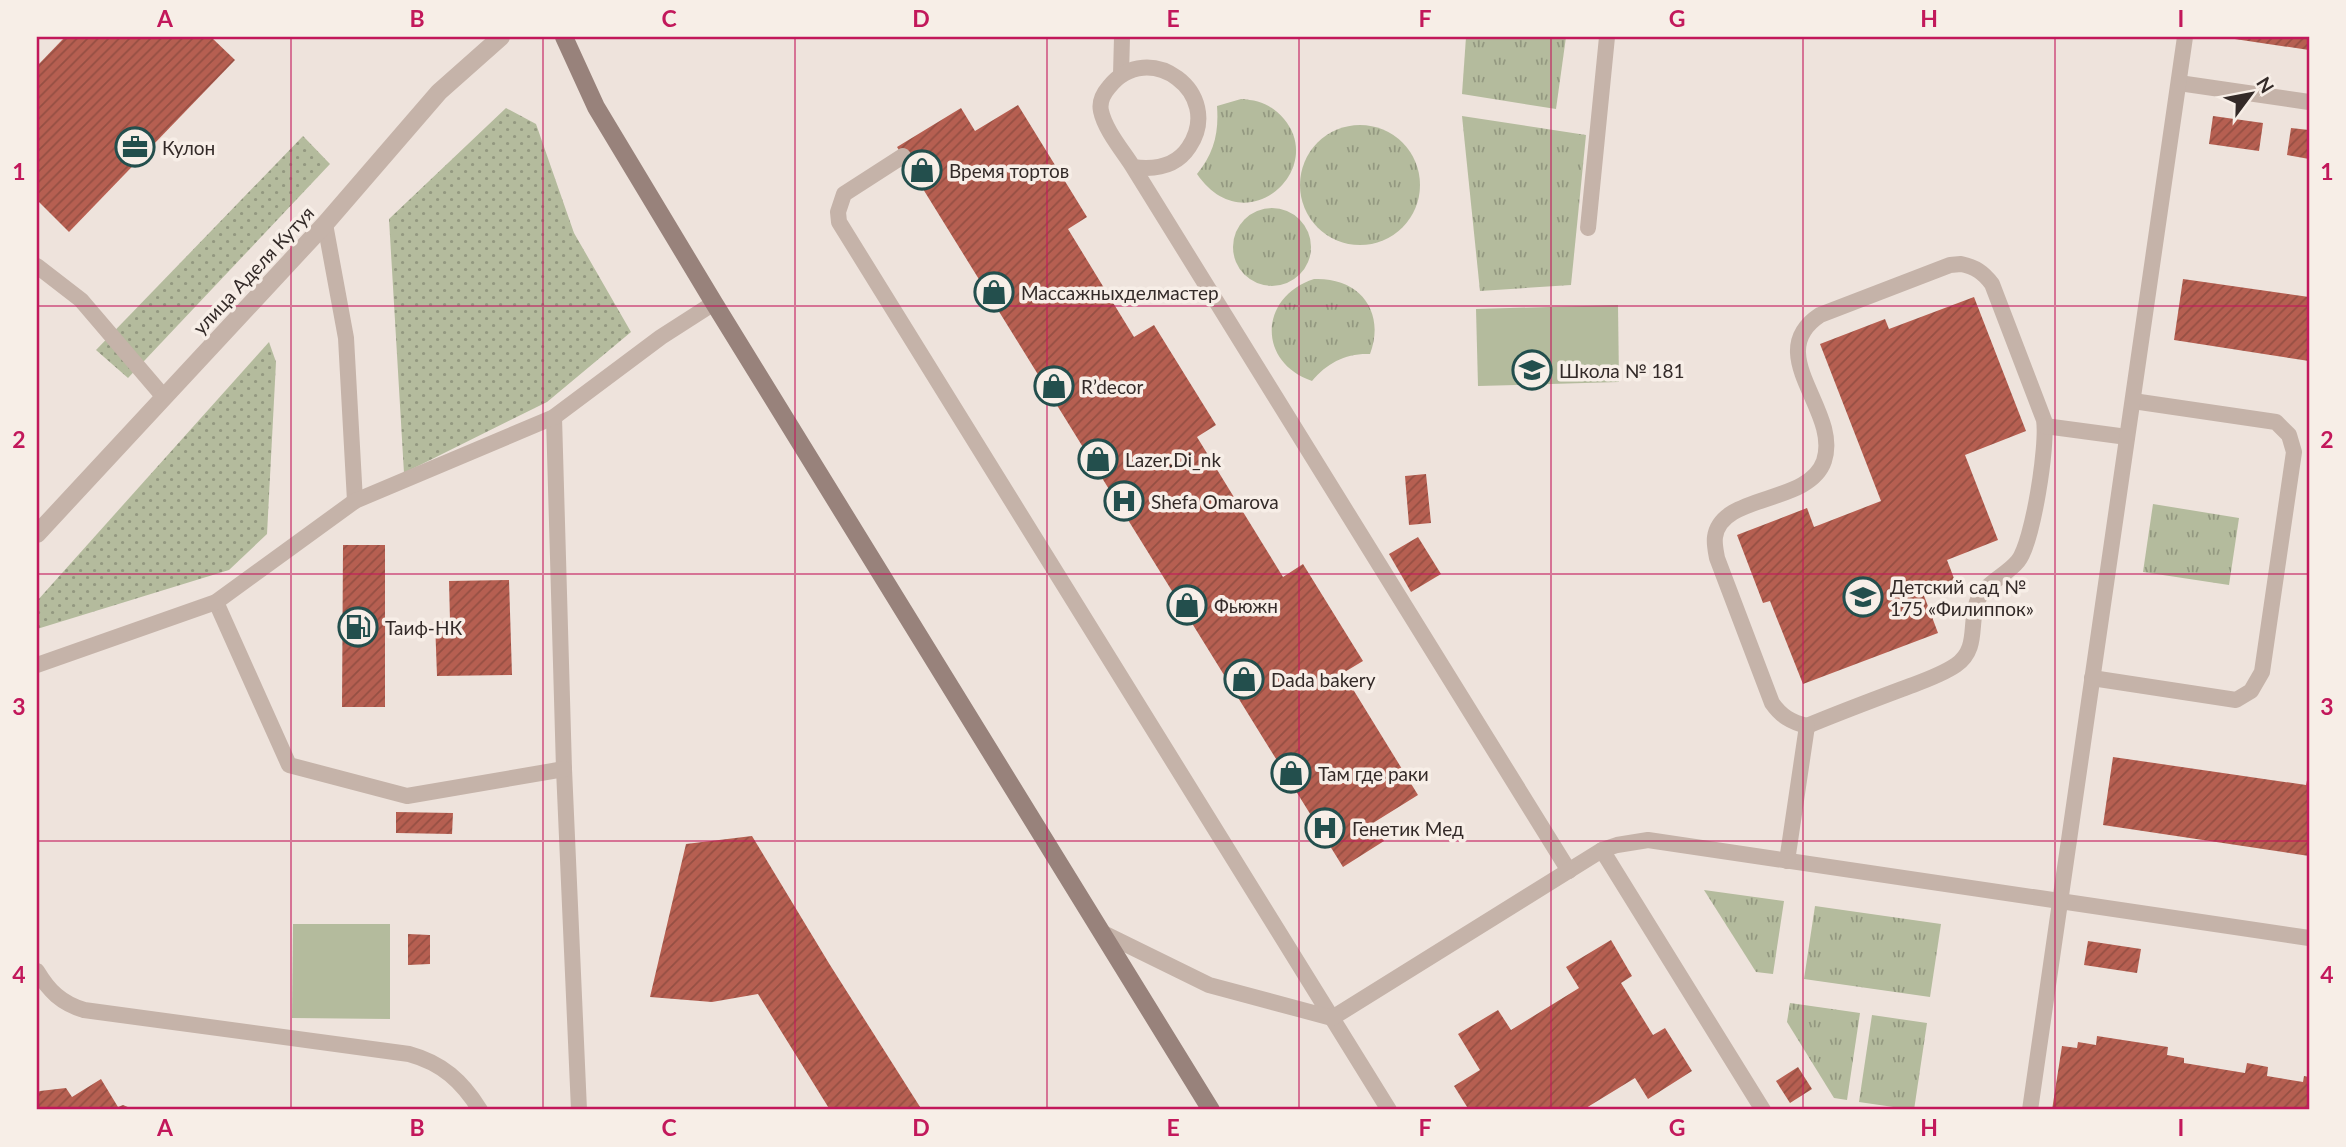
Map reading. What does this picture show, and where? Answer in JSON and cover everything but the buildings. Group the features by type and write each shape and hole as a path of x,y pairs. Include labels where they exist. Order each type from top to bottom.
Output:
{"main road":[{"path":"564,37 596,107 714,303 1211,1110"}],"street":[{"name":"улица Аделя Кутуя","path":"37,534 325,224 439,92 501,37"}],"lane":[{"path":"1121,75 1122,37"},
{"path":"1588,228 1607,37"},
{"path":"2030,1110 2185,37"},
{"path":"1133,167 1161,168 1175,162 1194,141 1198,127 1195,98 1176,76 1163,70 1135,69 1121,75 1110,85 1102,97 1100,107 1107,124 1133,167 1569,871"},
{"path":"2179,83 2309,102"},
{"path":"903,156 844,194 838,212 839,222 1389,1110"},
{"path":"325,224 346,338 355,501"},
{"path":"1950,265 1972,266 1982,272 1992,284 2043,414 2045,426 2029,539 2014,565 1988,587 1980,598 1974,638 1969,651 1958,664 1936,676 1807,726 1785,717 1772,703 1717,558 1714,539 1717,528 1726,517 1794,489 1814,477 1823,464 1827,447 1825,429 1798,358 1797,344 1809,323 1821,315 1950,265"},
{"path":"37,266 80,300 163,396"},
{"path":"37,665 216,602 355,501 554,417 661,337 714,303"},
{"path":"2092,678 2236,700 2251,691 2262,672 2294,452 2289,435 2276,422 2133,401"},
{"path":"554,417 564,769 579,1110"},
{"path":"2045,426 2127,437"},
{"path":"216,602 289,765 407,796 564,769"},
{"path":"1787,861 1807,726"},
{"path":"1101,932 1209,985 1332,1018 1602,850 1648,840 2309,939"},
{"path":"1602,850 1763,1110"},
{"path":"37,971 55,996 84,1010 409,1054 426,1059 444,1068 459,1081 480,1110"}],"green space":[{"path":"1466,37 1566,37 1556,109 1462,94"},
{"path":"1241,99 1265,104 1275,110 1284,119 1295,139 1295,159 1288,177 1275,192 1257,201 1237,202 1216,194 1197,174 1208,158 1214,142 1217,106"},
{"path":"506,108 536,124 574,233 631,332 547,402 404,473 389,219"},
{"path":"1462,116 1586,135 1571,285 1480,291"},
{"path":"1360,125 1383,129 1403,142 1416,162 1420,185 1416,208 1403,228 1383,241 1360,245 1337,241 1317,228 1304,208 1300,185 1304,162 1317,142 1337,129"},
{"path":"303,136 330,164 128,378 96,350"},
{"path":"1272,208 1287,211 1299,220 1308,232 1311,247 1308,262 1299,274 1287,283 1272,286 1257,283 1245,274 1236,262 1233,247 1236,232 1245,220 1257,211"},
{"path":"1314,279 1344,284 1356,291 1371,311 1374,338 1370,354 1353,355 1338,360 1312,381 1294,372 1281,360 1274,345 1272,330 1275,314 1283,300 1296,288"},
{"path":"1618,305 1619,382 1478,386 1476,309"},
{"path":"269,342 276,362 267,534 229,570 37,629 37,601"},
{"path":"2153,504 2239,518 2229,585 2143,572"},
{"path":"1704,890 1784,901 1773,974 1756,972"},
{"path":"1815,906 1941,924 1930,997 1804,979"},
{"path":"293,924 390,924 390,1019 292,1018"},
{"path":"1790,1003 1860,1013 1847,1100 1834,1098 1787,1022"},
{"path":"1872,1015 1927,1023 1914,1110 1859,1102"}],"place":[{"name":"Кулон","path":"135,147"},
{"name":"Время тортов","path":"922,170"},
{"name":"Массажныхделмастер","path":"994,292"},
{"name":"Школа № 181","path":"1532,370"},
{"name":"R’decor","path":"1054,386"},
{"name":"Lazer.Di_nk","path":"1098,459"},
{"name":"Shefa Omarova","path":"1124,501"},
{"name":"Детский сад № 175 «Филиппок»","path":"1863,597"},
{"name":"Фьюжн","path":"1187,605"},
{"name":"Таиф-НК","path":"358,627"},
{"name":"Dada bakery","path":"1244,679"},
{"name":"Там где раки","path":"1291,773"},
{"name":"Генетик Мед","path":"1325,828"}]}
